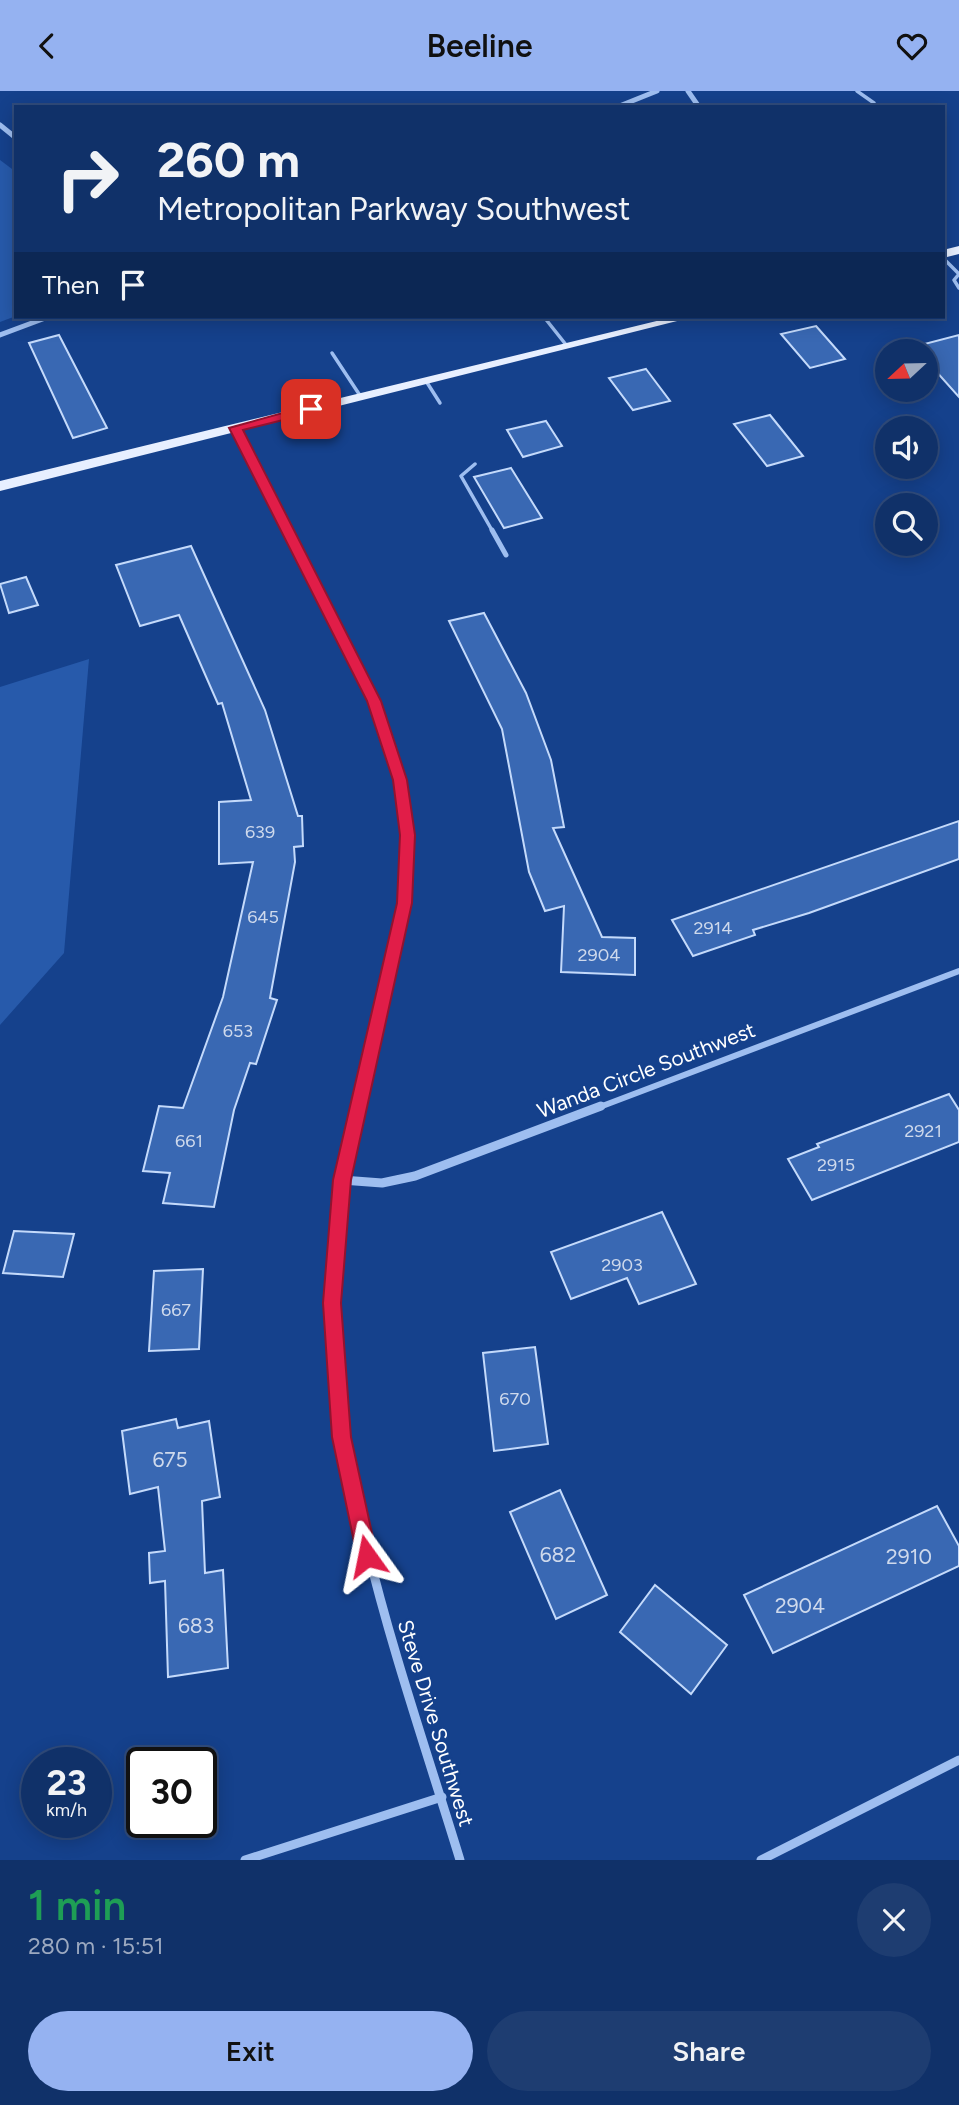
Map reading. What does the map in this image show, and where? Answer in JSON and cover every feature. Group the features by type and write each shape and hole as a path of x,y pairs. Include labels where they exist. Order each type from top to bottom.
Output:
{"main road":[{"path":"0,486 679,319"}],"street":[{"path":"622,105 657,91"},
{"path":"0,125 14,136"},
{"path":"0,335 43,319"},
{"name":"Steve Drive Southwest","path":"235,428 374,701 400,780 407,835 404,903 342,1180 332,1303 342,1437 367,1556 460,1860"},
{"name":"Wanda Circle Southwest","path":"342,1180 382,1182 415,1176 959,971"},
{"path":"761,1860 959,1760"},
{"path":"245,1860 442,1797"}],"lane":[{"path":"857,91 874,105"},
{"path":"945,258 959,274 954,280 959,288"},
{"path":"546,319 567,346"},
{"path":"332,353 361,397"},
{"path":"426,381 440,403"},
{"path":"475,464 461,475 506,555"}],"shaded area":[{"path":"0,160 14,170 14,317 0,322"},
{"path":"89,659 64,953 0,1025 0,687"}],"building":[{"path":"816,326 845,359 810,368 781,334"},
{"path":"59,335 107,428 73,438 29,343"},
{"path":"959,335 959,397 938,373 938,340"},
{"path":"646,369 670,401 633,410 609,378"},
{"path":"770,415 803,456 767,466 734,424"},
{"path":"546,421 562,446 523,457 507,430"},
{"path":"511,468 542,518 504,528 474,477"},
{"path":"191,546 265,710 298,816 302,816 303,846 294,847 295,862 270,998 277,1000 256,1064 250,1063 234,1110 214,1207 163,1203 170,1173 143,1171 159,1106 183,1108 223,997 253,862 219,864 219,802 251,800 222,703 218,704 179,615 140,626 116,565"},
{"path":"26,577 38,605 9,613 0,584"},
{"path":"484,613 526,693 551,760 564,827 553,828 602,937 635,938 635,975 561,972 564,906 545,911 529,872 502,729 449,621"},
{"path":"959,821 959,859 809,913 753,930 755,935 693,956 672,920"},
{"path":"949,1094 959,1110 959,1142 812,1200 788,1159 819,1147 817,1144"},
{"path":"662,1212 696,1284 639,1304 627,1278 571,1299 551,1252"},
{"path":"14,1231 74,1234 63,1277 3,1273"},
{"path":"203,1269 199,1349 149,1351 154,1271"},
{"path":"535,1347 548,1444 494,1451 483,1353"},
{"path":"176,1419 178,1428 209,1421 220,1497 202,1501 205,1573 223,1570 228,1668 168,1677 165,1581 150,1583 149,1553 165,1551 158,1487 130,1494 122,1431"},
{"path":"560,1490 607,1595 556,1619 510,1512"},
{"path":"937,1506 959,1546 959,1566 773,1653 744,1595"},
{"path":"655,1585 727,1645 691,1694 620,1632"}],"route":[{"path":"311,409 235,428 374,701 400,780 407,835 404,903 342,1180 332,1303 342,1437 367,1556"}]}
